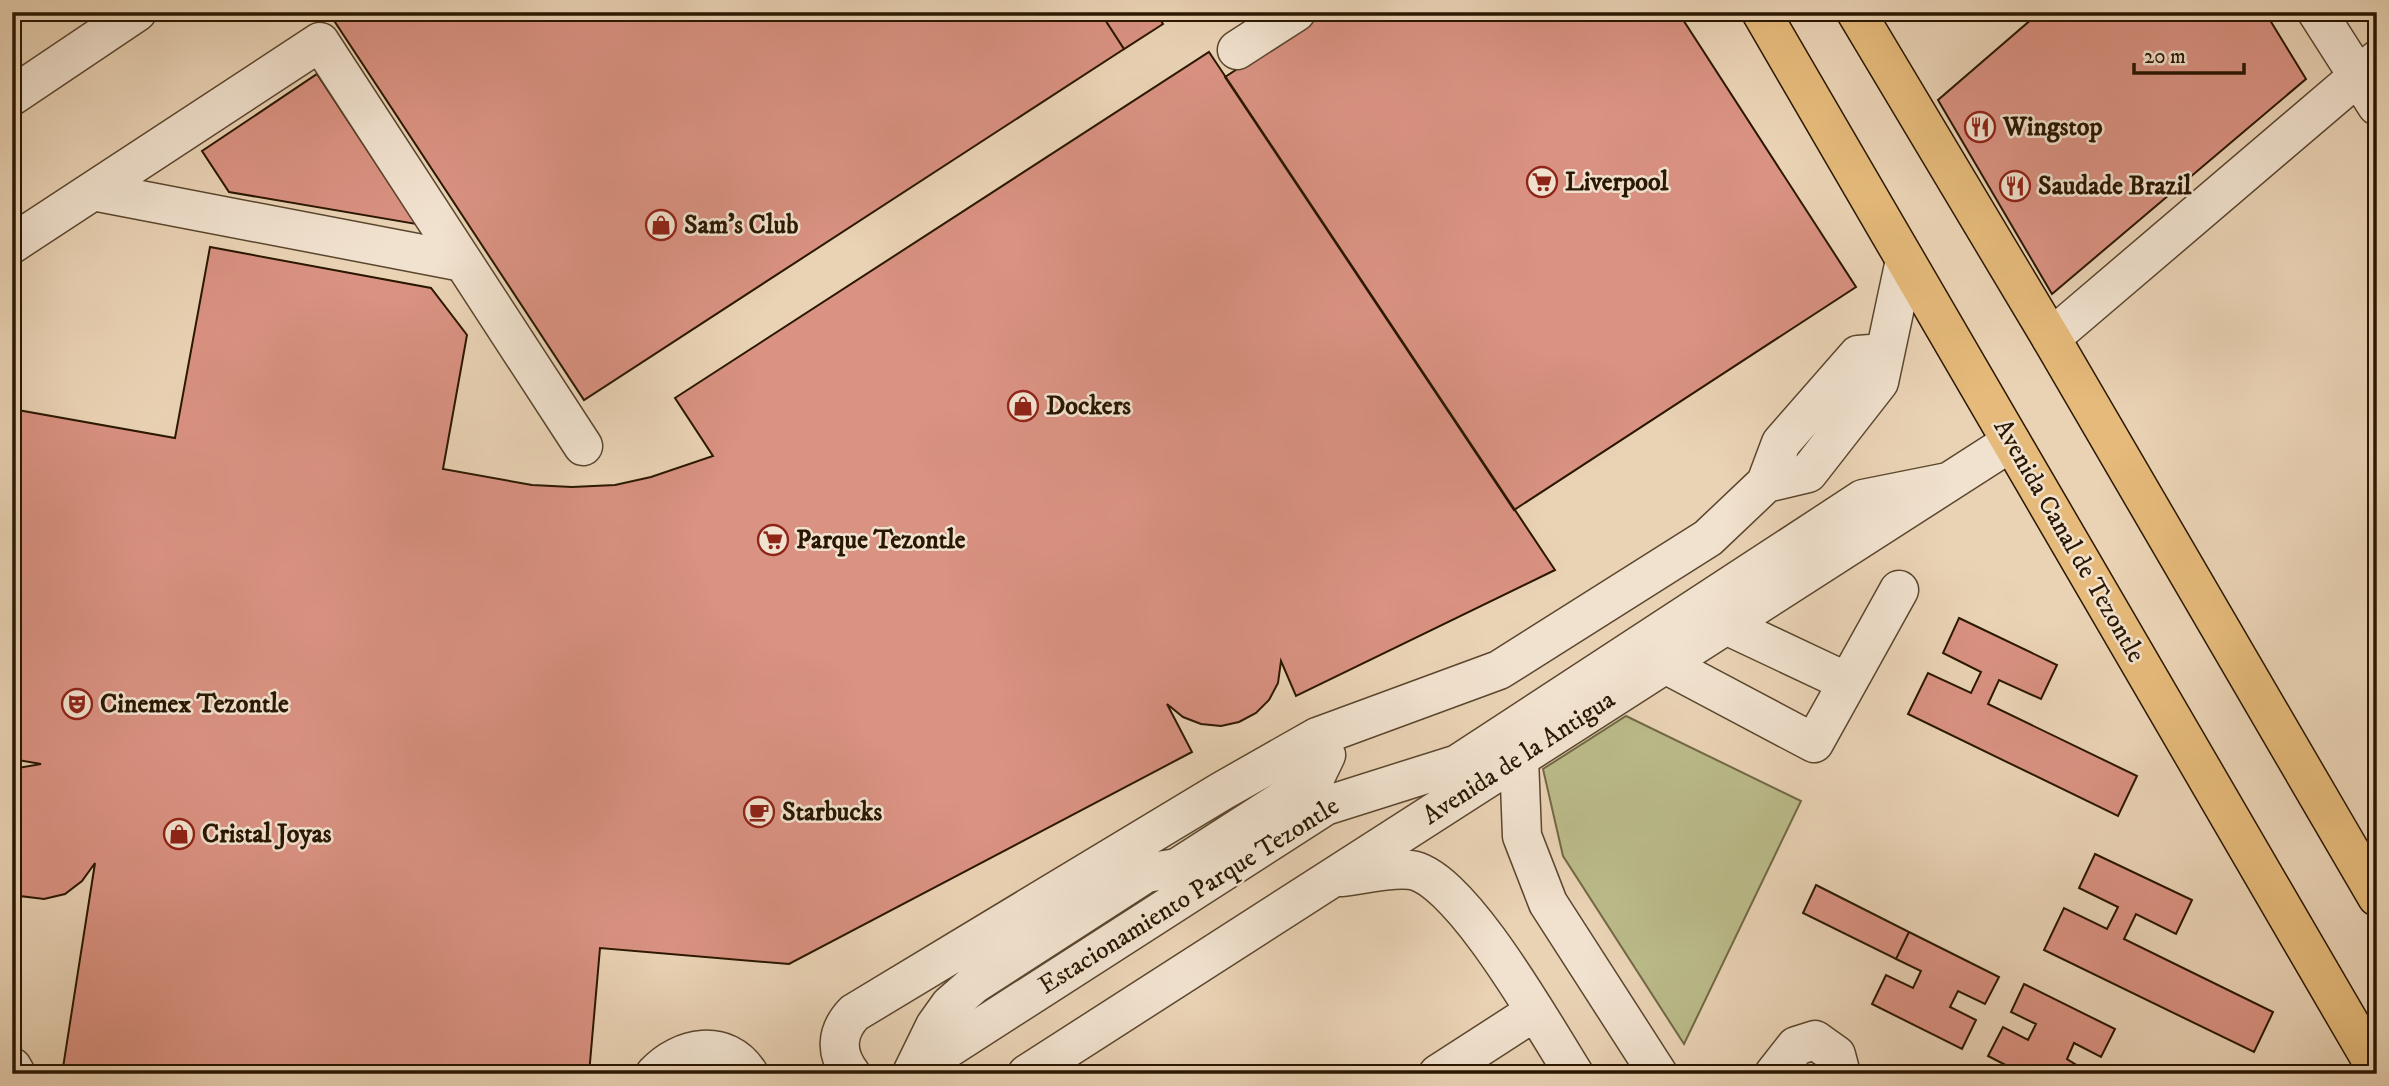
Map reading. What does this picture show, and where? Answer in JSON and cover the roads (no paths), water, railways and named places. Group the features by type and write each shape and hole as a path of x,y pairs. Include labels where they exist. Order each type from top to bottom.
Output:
{"main road":[{"name":"Avenida Canal de Tezontle","path":"1761,12 2377,1070"},
{"path":"1856,12 2051,338 2377,897"}],"street":[{"path":"12,96 137,12"},
{"path":"1237,50 1296,12"},
{"path":"2051,338 2370,81 2317,12"},
{"path":"12,244 320,43 583,446"},
{"path":"93,191 463,262"},
{"path":"1766,483 1808,473 1879,382 1905,261"},
{"path":"851,1074 841,1058 839,1042 842,1028 854,1013 1222,791 1317,737 1499,670 1708,538 1766,483 1884,353"},
{"name":"Avenida de la Antigua","path":"1027,1074 2011,442"},
{"name":"Estacionamiento Parque Tezontle","path":"911,1072 935,1026 950,1005 974,984 1146,873 1177,867 1344,789 1458,764 1863,499 1948,482"},
{"path":"1665,664 1814,743 1899,590"},
{"path":"1726,625 1847,682"},
{"name":"Estacionamiento Parque Tezontle","path":"1317,737 1344,789"},
{"path":"1519,758 1522,836 1548,903 1658,1074"},
{"name":"Estacionamiento Parque Tezontle","path":"911,1072 1344,789"},
{"path":"1335,877 1412,870 1450,893 1477,924 1574,1074"},
{"path":"1438,1074 1534,1012"},
{"path":"1774,1074 1796,1046 1815,1040 1836,1055 1841,1074"},
{"path":"655,1074 666,1062 681,1053 698,1049 716,1050 732,1057 749,1074"},
{"path":"12,1067 16,1074"}],"place":[{"name":"Wingstop","path":"1980,127"},
{"name":"Liverpool","path":"1542,182"},
{"name":"Saudade Brazil","path":"2015,186"},
{"name":"Sam's Club","path":"661,225"},
{"name":"Dockers","path":"1023,406"},
{"name":"Parque Tezontle","path":"773,540"},
{"name":"Cinemex Tezontle","path":"77,704"},
{"name":"Starbucks","path":"759,812"},
{"name":"Cristal Joyas","path":"179,834"}]}
